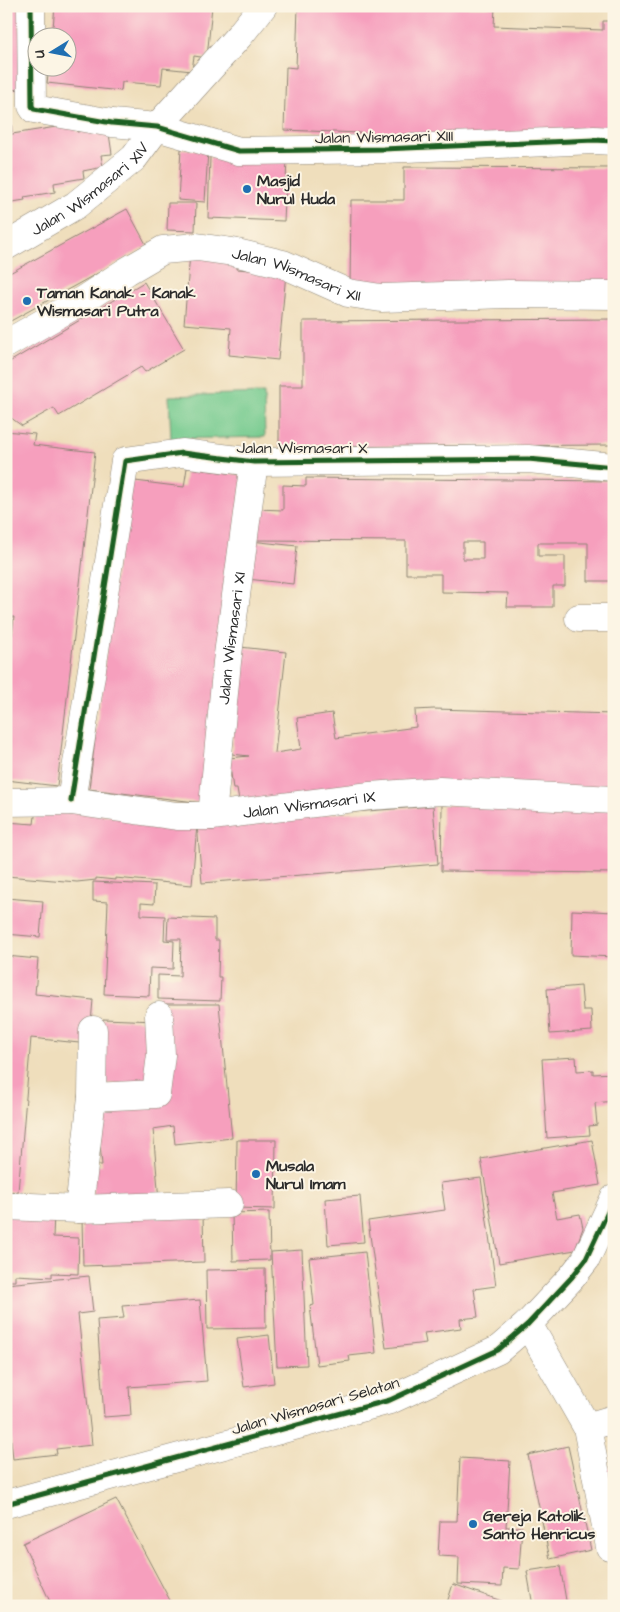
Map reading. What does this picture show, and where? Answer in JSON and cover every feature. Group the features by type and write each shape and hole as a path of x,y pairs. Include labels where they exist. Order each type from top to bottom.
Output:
{"street":[{"name":"Jalan Wismasari XIII","path":"31,6 32,107 112,123 158,127 239,151 383,149 594,140 614,141"},
{"name":"Jalan Wismasari XIV","path":"6,246 83,199 134,158 158,127 239,36 263,6"},
{"name":"Jalan Wismasari XII","path":"6,344 83,300 162,250 197,247 233,252 283,264 348,293 381,298 509,294 614,295"},
{"name":"Jalan Wismasari X","path":"72,801 125,461 182,453 254,462 384,459 528,459 614,468"},
{"name":"Jalan Wismasari XI","path":"212,816 227,662 254,462"},
{"path":"579,618 614,618"},
{"name":"Jalan Wismasari IX","path":"6,802 72,801 177,816 212,816 370,796 440,791 614,800"},
{"path":"92,1097 156,1094 161,1055 159,1016"},
{"path":"79,1209 92,1097 93,1030"},
{"name":"Jalan Wismasari Selatan","path":"6,1504 390,1400 498,1350 528,1324 572,1277 586,1259 614,1200"},
{"path":"6,1206 79,1209 159,1208 229,1204"},
{"path":"528,1324 587,1427 610,1547"},
{"path":"587,1427 614,1419"}],"green space":[{"path":"264,393 265,437 171,439 169,396"}],"building":[{"path":"6,6 19,6 24,89 9,90 12,132 6,132"},
{"path":"55,6 212,6 207,58 194,56 192,71 163,68 161,85 122,82 121,91 47,83 48,78 78,78 78,28 53,28"},
{"path":"298,6 495,7 494,26 603,30 603,21 614,21 614,128 512,139 284,130 286,67 296,68"},
{"path":"75,124 77,132 108,127 112,154 101,155 103,167 83,171 84,178 54,183 55,192 24,197 25,200 6,203 6,135"},
{"path":"181,149 208,150 205,202 178,200"},
{"name":"Masjid Nurul Huda","path":"210,157 287,160 284,221 208,218"},
{"path":"404,167 614,168 614,288 350,287 351,200 404,200"},
{"path":"168,203 196,203 195,231 167,230"},
{"path":"127,209 147,246 7,323 6,275"},
{"path":"190,254 238,259 237,269 286,273 278,360 229,355 231,328 184,324"},
{"path":"144,282 184,349 145,372 141,367 59,416 54,408 22,426 6,414 6,364"},
{"path":"614,319 614,445 279,447 279,386 303,386 303,321"},
{"path":"6,431 35,434 33,445 95,452 57,786 6,780 6,635 12,635 14,617 6,617"},
{"path":"187,468 243,475 203,803 89,789 127,480 184,487"},
{"path":"306,478 614,481 614,581 588,581 588,543 538,543 538,556 565,556 565,586 553,586 553,607 507,607 508,593 441,592 441,574 406,574 406,541 256,540 256,509 283,510 283,485 306,486","holes":["463,542 483,542 483,559 463,559"]},
{"path":"251,541 297,546 293,584 247,579"},
{"path":"240,647 286,652 275,753 301,749 297,718 332,713 336,738 416,727 415,710 614,714 614,792 240,807 237,789 233,789 229,758 249,756 232,754"},
{"path":"442,805 614,808 614,873 441,871"},
{"path":"433,806 438,864 202,883 197,824"},
{"path":"36,808 197,824 192,885 115,878 115,880 96,878 96,880 77,882 6,876 6,822 34,824"},
{"path":"93,882 155,885 154,904 141,903 141,915 165,916 164,940 174,941 173,969 150,968 149,996 104,994 108,902 93,901"},
{"path":"6,898 43,901 40,937 6,934"},
{"path":"572,910 614,912 614,957 571,955"},
{"path":"168,917 215,919 215,940 219,940 218,977 221,977 220,1001 158,999 158,975 180,976 181,939 167,939"},
{"path":"6,956 38,959 35,994 93,1000 89,1044 31,1038 18,1192 6,1191"},
{"path":"581,986 583,1010 591,1010 592,1031 550,1034 547,989"},
{"path":"161,1004 219,1004 232,1138 175,1144 173,1126 153,1129 159,1201 94,1205 91,1165 102,1165 96,1103 170,1096"},
{"path":"103,1019 157,1021 154,1086 100,1083"},
{"path":"576,1057 577,1071 593,1070 593,1074 614,1073 614,1101 595,1103 597,1125 589,1126 590,1135 547,1138 542,1059"},
{"name":"Musala Nurul Imam","path":"237,1140 276,1140 275,1209 236,1208"},
{"path":"592,1140 600,1185 552,1193 557,1218 580,1214 583,1228 575,1250 499,1263 481,1159"},
{"path":"481,1178 496,1286 474,1289 478,1317 460,1319 461,1328 424,1333 426,1343 386,1348 368,1221 445,1210 441,1183"},
{"path":"360,1196 364,1242 328,1245 325,1199"},
{"path":"269,1212 270,1260 233,1261 232,1213"},
{"path":"6,1213 54,1214 53,1237 79,1238 78,1274 52,1273 52,1277 15,1275 15,1281 6,1281"},
{"path":"203,1214 204,1262 83,1266 82,1218"},
{"path":"302,1250 307,1365 277,1366 271,1252"},
{"path":"365,1252 376,1353 349,1356 350,1361 317,1365 310,1306 314,1305 309,1258"},
{"path":"265,1269 266,1328 207,1329 206,1270"},
{"path":"89,1276 93,1312 78,1314 92,1445 56,1449 57,1454 13,1459 6,1395 6,1284"},
{"path":"200,1300 207,1381 129,1387 131,1415 104,1417 97,1320 124,1318 122,1306"},
{"path":"269,1335 274,1383 244,1387 237,1339"},
{"path":"568,1446 591,1550 550,1559 528,1455"},
{"name":"Gereja Katolik Santo Henricus","path":"460,1458 510,1461 506,1527 522,1527 519,1569 503,1568 502,1586 458,1584 459,1557 438,1556 440,1521 457,1521"},
{"path":"614,1466 614,1500 605,1468"},
{"path":"116,1499 173,1606 52,1606 23,1543"},
{"path":"560,1566 567,1606 533,1606 527,1571"},
{"path":"453,1584 510,1604 510,1606 446,1606"}],"cycle path":[{"path":"31,6 32,106 34,109 112,123 157,127 239,151 383,149 594,140 614,141"},
{"path":"71,801 125,461 182,453 254,462 528,459 614,467"},
{"path":"6,1504 390,1400 498,1350 528,1324 572,1277 586,1259 614,1199"}],"place":[{"name":"Masjid Nurul Huda","path":"247,189"},
{"name":"Taman Kanak - Kanak Wismasari Putra","path":"27,301"},
{"name":"Musala Nurul Imam","path":"256,1174"},
{"name":"Gereja Katolik Santo Henricus","path":"473,1524"}]}
